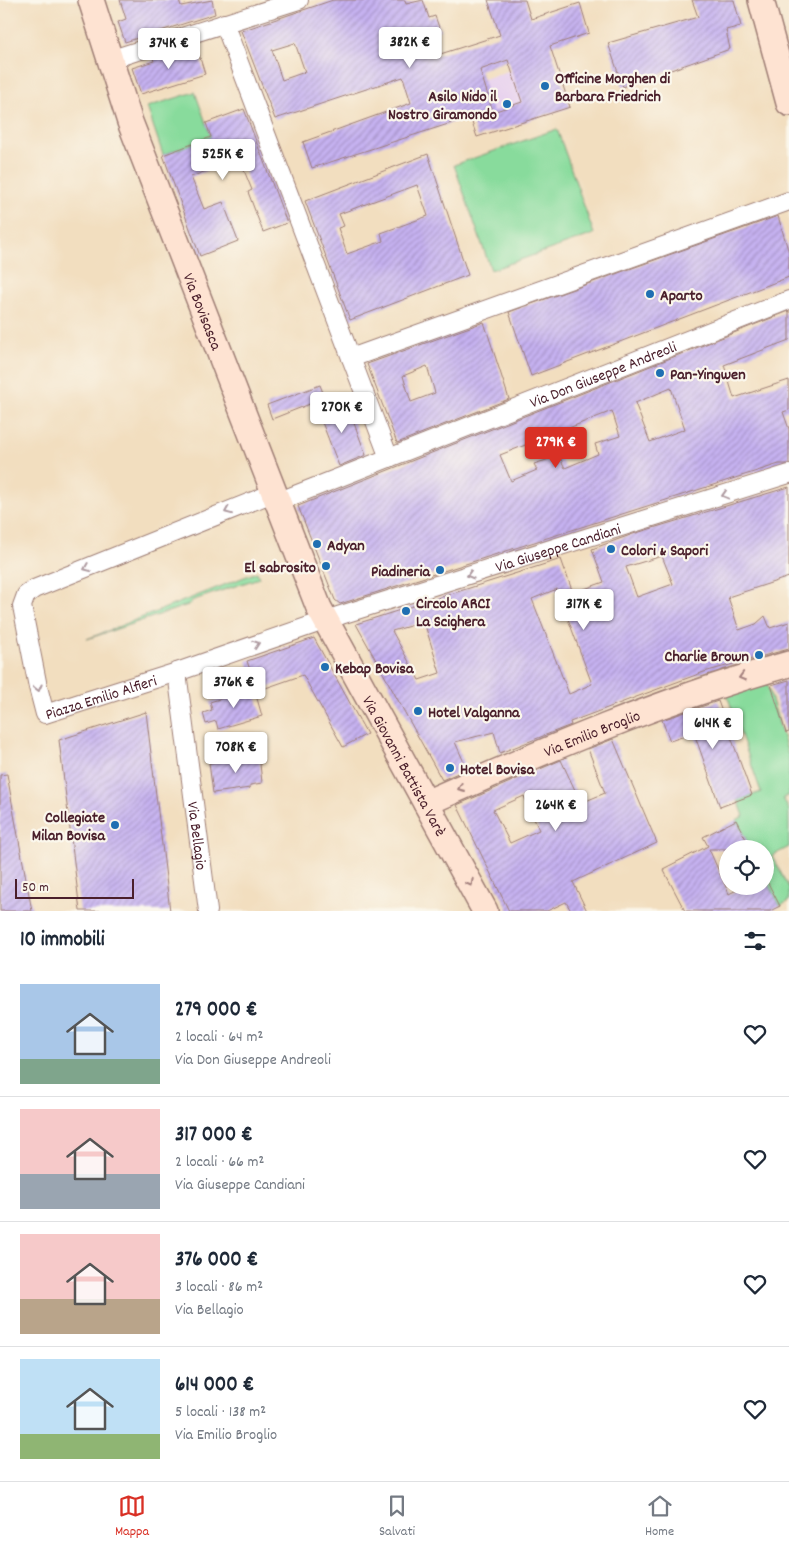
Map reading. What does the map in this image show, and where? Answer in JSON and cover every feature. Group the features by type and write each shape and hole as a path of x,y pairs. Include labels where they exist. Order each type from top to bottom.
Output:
{"street":[{"name":"Via Bovisasca","path":"91,0 130,122 275,498 325,621"},
{"path":"109,60 299,0"},
{"path":"761,0 789,103"},
{"path":"224,23 389,458"},
{"path":"350,358 789,201"},
{"name":"Via Don Giuseppe Andreoli","path":"275,498 389,458 789,300"},
{"name":"Via Giuseppe Candiani","path":"325,621 789,474"},
{"name":"Piazza Emilio Alfieri","path":"275,498 34,589 23,601 38,687 45,714 177,672 325,621"},
{"name":"Via Giovanni Battista Varè","path":"325,621 485,911"},
{"name":"Via Emilio Broglio","path":"426,803 627,717 722,683 789,664"},
{"name":"Via Bellagio","path":"177,672 208,911"}],"shaded area":[{"name":"Asilo Nido il Nostro Giramondo","path":"511,70 519,93 534,88 543,115 485,134 468,84"}],"green space":[{"path":"195,92 211,137 163,155 147,107"},
{"path":"557,129 594,234 491,270 454,165"},
{"path":"257,572 259,578 191,601 191,604 87,639"},
{"path":"767,683 789,757 789,795 783,798 789,810 789,847 774,855 774,840 746,840 736,820 744,816 738,800 761,792 727,695"},
{"path":"774,860 789,888 789,901 780,906 774,894"}],"building":[{"path":"120,0 179,0 181,6 212,0 215,14 125,42 118,22 126,19"},
{"path":"333,0 405,0 406,4 423,0 429,18 435,16 440,30 424,35 431,57 500,35 488,0 525,0 531,19 580,3 589,33 550,46 570,107 477,137 470,117 312,168 303,142 411,103 403,77 275,119 241,31","holes":["295,43 305,72 282,80 272,50","508,60 522,102 493,112 480,70"]},
{"path":"692,0 734,0 741,26 726,30 730,49 623,87 608,43 698,17"},
{"path":"196,45 205,74 141,94 132,68 154,61 153,58"},
{"path":"244,109 287,223 263,232 248,192 252,190 239,158 191,177 204,209 223,202 238,241 200,256 163,155 211,137 206,123"},
{"path":"428,154 468,275 350,320 305,201","holes":["417,185 428,216 381,233 383,241 347,254 338,228 344,226 339,214"]},
{"name":"Aparto","path":"778,216 789,253 789,277 531,376 509,312"},
{"path":"789,311 789,340 724,365 734,398 789,380 789,410 783,412 789,429 789,464 779,464 340,604 335,600 298,506","holes":["671,388 685,429 650,442 635,403","612,411 620,436 595,444 598,454 565,468 559,456 534,464 537,470 511,481 500,455"]},
{"path":"484,322 509,399 397,443 367,364","holes":["427,366 435,393 411,402 403,376"]},
{"path":"320,385 325,398 272,419 267,405"},
{"path":"346,402 366,455 339,466 318,412"},
{"path":"789,487 789,577 728,597 739,630 756,624 765,616 770,628 789,622 789,649 704,672 570,722 571,725 500,753 494,732 455,742 467,769 442,780 356,624 561,559 573,593 604,582 592,549 633,534","holes":["662,556 673,584 637,597 626,567","557,589 592,684 569,694 532,599","424,622 440,673 419,680 392,631"]},
{"path":"314,638 367,734 343,747 303,675 257,691 247,661"},
{"path":"789,680 789,732 786,733 771,685"},
{"path":"254,688 262,716 218,729 216,721 206,724 203,713 212,710 210,702"},
{"path":"718,701 752,795 720,807 694,733 670,741 662,720"},
{"name":"Collegiate Milan Bovisa","path":"146,712 170,911 80,911 59,740"},
{"path":"613,739 657,843 573,882 587,911 571,911 566,902 547,911 509,911 457,805 561,760 581,803 605,793 588,749","holes":["524,796 539,830 510,843 493,810"]},
{"path":"259,754 262,783 250,785 250,788 213,793 209,763"},
{"path":"7,774 32,911 0,911 0,775"},
{"path":"736,820 746,840 719,840 719,849 709,849 719,872 719,895 774,894 780,906 770,911 685,911 663,869 708,846 703,837"}],"place":[{"name":"Officine Morghen di Barbara Friedrich","path":"545,86"},
{"name":"Asilo Nido il Nostro Giramondo","path":"507,104"},
{"name":"Aparto","path":"650,294"},
{"name":"Pan-Yingwen","path":"660,373"},
{"name":"Adyan","path":"317,544"},
{"name":"Colori & Sapori","path":"611,549"},
{"name":"El sabrosito","path":"326,566"},
{"name":"Piadineria","path":"440,570"},
{"name":"Circolo ARCI La Scighera","path":"406,611"},
{"name":"Charlie Brown","path":"759,655"},
{"name":"Kebap Bovisa","path":"325,667"},
{"name":"Hotel Valganna","path":"418,711"},
{"name":"Hotel Bovisa","path":"450,768"},
{"name":"Collegiate Milan Bovisa","path":"115,825"}]}
